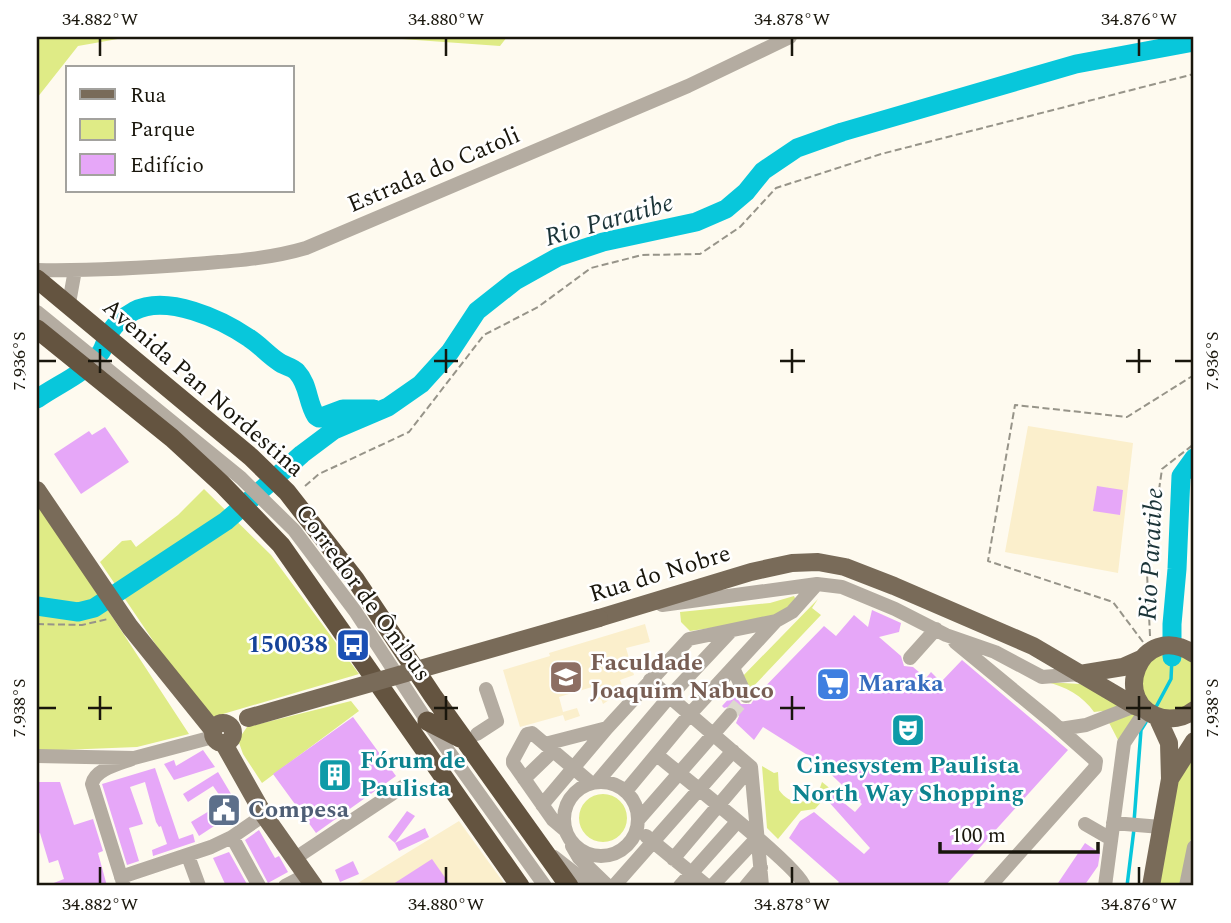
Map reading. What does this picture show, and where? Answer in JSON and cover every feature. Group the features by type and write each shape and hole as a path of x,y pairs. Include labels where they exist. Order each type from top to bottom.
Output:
{"highway":[{"name":"Avenida Pan Nordestina","path":"37,279 251,457 296,489 355,579 471,737 569,886"},
{"path":"48,332 95,368 172,438 227,477 265,514 281,545 518,882"},
{"path":"427,721 471,737"}],"main road":[{"path":"37,490 119,610 228,729 264,815 310,880"},
{"name":"Rua do Nobre","path":"228,729 751,572 792,563 818,562 845,567 894,586 1033,646 1194,740"},
{"path":"1080,674 1123,667 1151,652 1189,649"},
{"path":"1151,652 1133,680 1135,691 1169,743 1170,779 1151,886"},
{"path":"1152,714 1176,718 1194,710"},
{"path":"1170,779 1194,740"}],"street":[{"name":"Estrada do Catoli","path":"37,270 241,260 273,257 306,248 688,86 790,37"},
{"path":"72,306 75,270"},
{"path":"37,312 48,332"},
{"name":"Corredor de Ônibus","path":"265,514 294,530 355,611 427,721 545,886"},
{"path":"629,608 817,584 842,587 895,608 941,632 995,652 1042,677 1080,674"},
{"path":"542,805 607,728 689,639 776,621 792,612 817,584"},
{"path":"626,791 690,714 776,621"},
{"path":"608,886 579,858 567,835 564,814 566,806 576,792 594,783 731,631"},
{"path":"910,658 941,632"},
{"path":"941,632 1095,758 1095,768 990,886"},
{"path":"984,666 995,652"},
{"path":"733,668 746,695"},
{"path":"650,680 751,767 762,886"},
{"path":"471,737 497,721 486,689"},
{"path":"1060,729 1152,714"},
{"path":"1127,824 1124,743 1152,714"},
{"path":"730,715 638,824 624,848 603,856 583,852 553,820 513,762 527,734 531,733 594,783 608,782 626,791 637,809 638,824 653,842 710,886 757,838"},
{"path":"524,779 549,747 607,728"},
{"path":"228,729 134,758 97,774 92,779 92,790 122,882 232,837 264,815"},
{"path":"614,886 733,751"},
{"path":"657,755 796,872 803,880 804,886"},
{"path":"37,756 134,758"},
{"path":"99,756 106,770"},
{"path":"673,859 751,767"},
{"path":"294,859 404,786"},
{"path":"680,886 737,822"},
{"path":"1085,824 1111,839"},
{"path":"1103,882 1111,839 1127,824 1161,827"},
{"path":"232,837 259,886"},
{"path":"515,842 518,882"},
{"path":"1186,886 1194,846"},
{"path":"546,852 592,886"},
{"path":"188,856 199,886"},
{"path":"746,886 761,869"},
{"path":"285,886 310,880"}],"path":[{"path":"296,489 319,474 409,432 484,335 538,307 591,268 642,255 700,254 740,227 776,188 881,154 1194,74"},
{"path":"1151,652 1113,603 988,561 1015,405 1126,417 1194,375"},
{"path":"1151,652 1147,573 1162,469 1194,444"},
{"path":"37,624 93,624 119,610"}],"shaded area":[{"path":"1028,426 1133,443 1118,573 1005,552"},
{"name":"Faculdade Joaquim Nabuco","path":"645,624 650,642 626,648 634,675 620,680 623,688 612,698 603,704 601,699 596,700 592,687 559,697 563,712 577,708 580,716 565,721 563,715 520,727 503,670"},
{"path":"459,821 506,886 353,886"}],"green space":[{"path":"37,37 129,37 78,46 37,98"},
{"path":"374,37 507,37 500,46"},
{"path":"204,489 271,555 359,674 206,719 100,562 122,541 131,540 136,547 178,515"},
{"path":"37,502 189,734 137,747 37,751"},
{"path":"794,596 797,602 773,619 690,631 681,622 680,612 770,603"},
{"path":"818,599 812,608 821,615 750,690 739,680"},
{"path":"1166,649 1194,662 1194,701 1177,710 1149,706 1138,686 1145,661"},
{"path":"1046,682 1080,684 1137,713 1118,740 1103,711 1094,712 1073,692"},
{"path":"351,701 359,711 262,783 243,754 238,740 247,727"},
{"path":"1194,747 1194,827 1179,886 1152,886 1172,762"},
{"path":"762,766 774,773 778,772 779,790 790,800 797,802 809,799 815,795 822,782 832,790 815,809 801,811 778,839 767,828"},
{"path":"603,794 620,801 627,818 620,835 603,842 586,835 579,818 586,801"}],"building":[{"path":"105,427 129,462 81,494 54,454 89,431 92,435"},
{"path":"1097,486 1123,490 1120,515 1093,511"},
{"path":"872,610 901,623 899,632 879,637 901,656 904,666 913,667 926,678 931,672 941,682 962,660 1068,750 945,886 835,886 839,882 789,838 800,821 814,812 864,854 870,848 828,801 833,794 855,812 862,804 817,761 763,727 754,740 736,723 739,716 737,708 722,706 734,693 741,704 751,704 824,626 836,636 854,615 868,627"},
{"name":"Fórum de Paulista","path":"353,717 396,776 316,833 273,774"},
{"path":"203,750 215,767 174,780 164,764 174,760 176,766"},
{"path":"155,768 179,839 193,834 195,842 153,856 152,850 167,844 161,826 156,822 145,782 130,787 143,824 129,828 139,861 127,865 102,784"},
{"path":"218,772 240,809 199,836 191,822 224,802 213,786 188,802 183,794"},
{"path":"37,782 60,782 74,825 93,819 103,851 98,853 107,886 46,886 64,879 58,860 49,863 40,833 37,834"},
{"path":"407,811 415,816 395,843 388,837"},
{"path":"425,828 429,837 399,851 395,843"},
{"path":"259,830 275,858 279,856 288,872 268,883 245,840"},
{"path":"1085,843 1100,853 1098,866 1084,886 1056,886"},
{"path":"229,852 248,886 226,886 213,858"},
{"path":"432,859 451,886 390,886"},
{"path":"353,861 359,874 340,882 335,870"}],"waterway":[{"name":"Rio Paratibe","path":"37,606 78,612 94,608 226,521 302,454 334,430 388,407 421,384 450,352 477,311 515,281 558,257 603,242 696,222 726,209 746,192 763,171 797,148 842,132 1076,64 1194,42"},
{"path":"37,399 95,360 110,332 124,318 147,306 162,305 193,311 224,323 295,370 304,382 313,411 319,418 343,409 374,409"},
{"name":"Rio Paratibe","path":"1172,657 1181,476 1194,458"},
{"path":"1156,707 1171,679 1172,657"},
{"path":"1134,822 1141,730 1146,722"},
{"path":"1127,886 1134,829"}],"tunnel":[{"path":"730,715 746,696"}],"place":[{"name":"150038","path":"353,645"},
{"name":"Faculdade Joaquim Nabuco","path":"566,677"},
{"name":"Maraka","path":"833,684"},
{"name":"Cinesystem Paulista North Way Shopping","path":"908,730"},
{"name":"Fórum de Paulista","path":"335,775"},
{"name":"Compesa","path":"224,810"}]}
